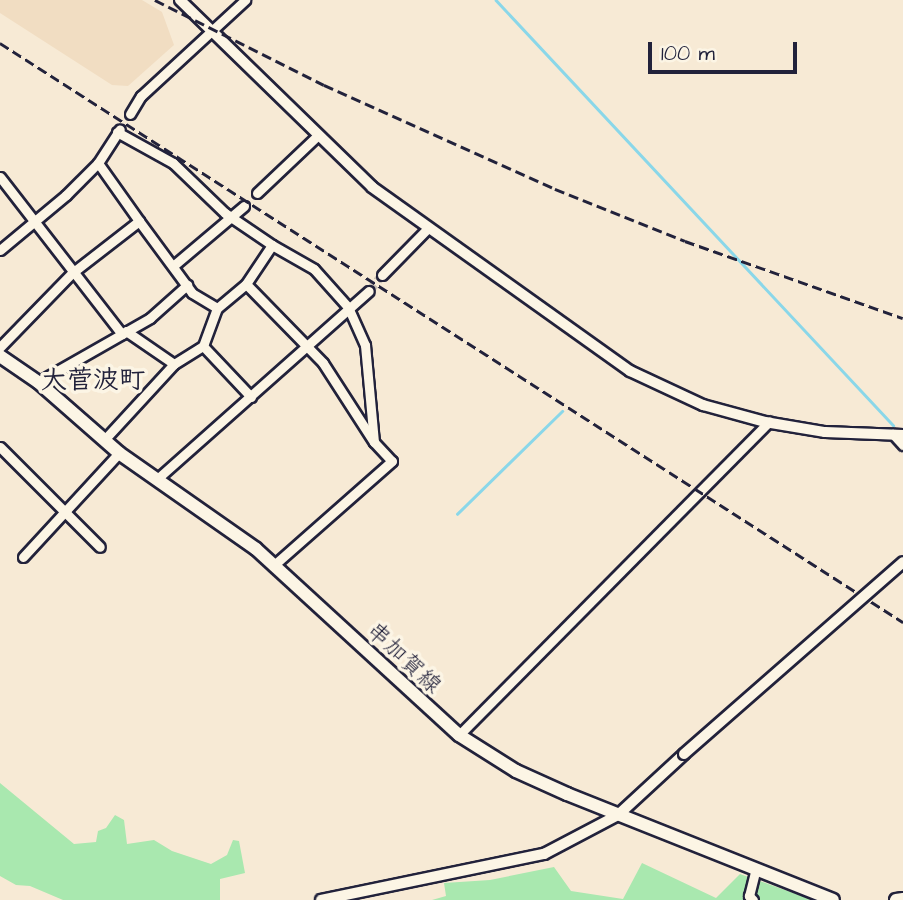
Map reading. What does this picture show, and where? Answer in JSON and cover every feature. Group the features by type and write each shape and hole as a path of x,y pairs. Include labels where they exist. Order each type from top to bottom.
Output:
{"main road":[{"name":"串加賀線","path":"0,356 38,382 119,453 275,564 459,735 516,771 755,872 833,900"},
{"path":"896,900 903,900"}],"street":[{"path":"180,0 316,137 428,228 631,371 703,405 769,422 825,432 898,435 903,445"},
{"path":"130,114 141,96 245,0"},
{"path":"0,250 97,163 118,131 173,163 231,217 314,269 348,307 365,345 374,442"},
{"path":"257,194 316,137"},
{"path":"97,163 187,285 217,308"},
{"path":"0,177 32,223 124,332 174,364"},
{"path":"173,267 244,206"},
{"path":"0,347 72,273 139,221"},
{"path":"382,275 428,228"},
{"path":"104,440 174,364 203,346 217,308 246,284 272,245"},
{"path":"246,284 305,344 340,385 374,442 392,461 275,564"},
{"path":"38,382 150,318 187,285"},
{"path":"157,479 251,397 305,344 369,291"},
{"path":"203,346 251,397"},
{"path":"459,735 769,422"},
{"path":"0,447 100,547"},
{"path":"23,557 119,453"},
{"path":"321,900 544,854 618,815 903,562"},
{"path":"752,900 749,896 755,872"}],"shaded area":[{"path":"0,0 142,0 162,12 174,45 128,86 112,85 0,13"}],"green space":[{"path":"0,783 74,844 96,842 98,831 106,828 115,815 124,820 127,844 154,840 172,851 211,864 227,855 233,840 239,841 245,873 220,879 220,900 63,900 30,886 16,885 0,876"},
{"path":"642,863 716,898 740,874 813,900 432,900 446,896 444,883 490,880 554,867 571,891 623,899"}],"waterway":[{"path":"496,0 893,425"},
{"path":"457,514 562,411"}],"tunnel":[{"path":"369,291 382,275"}],"railway":[{"path":"155,0 324,85 555,189 685,241 903,318"},
{"path":"0,43 903,622"}],"district":[{"name":"大菅波町","path":"93,381"}]}
